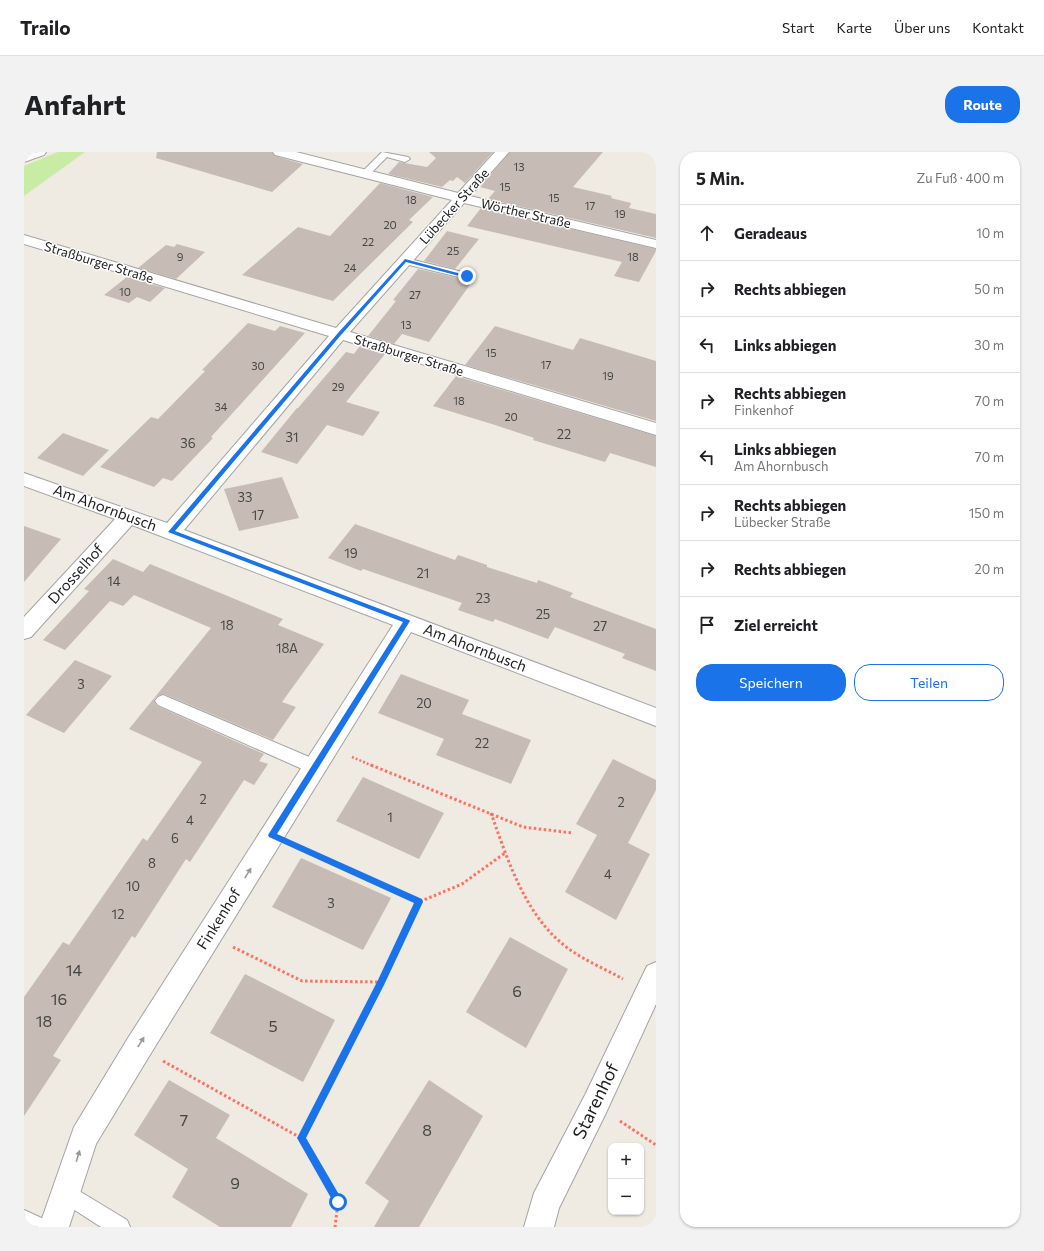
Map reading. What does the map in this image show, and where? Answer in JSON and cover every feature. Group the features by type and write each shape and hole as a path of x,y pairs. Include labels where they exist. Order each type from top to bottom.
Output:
{"street":[{"path":"24,158 39,152"},
{"name":"Wörther Straße","path":"280,152 461,198 656,244"},
{"name":"Lübecker Straße","path":"171,532 339,334 502,152"},
{"name":"Straßburger Straße","path":"24,239 656,429"},
{"name":"Am Ahornbusch","path":"24,479 128,518 171,532 656,717"},
{"name":"Drosselhof","path":"24,631 128,518"},
{"name":"Finkenhof","path":"54,1227 84,1137 208,935 407,621"},
{"name":"Starenhof","path":"539,1227 545,1204 595,1105 651,984"}],"lane":[{"path":"365,174 385,154 405,159"},
{"path":"405,261 467,276"},
{"path":"163,701 321,757"},
{"path":"66,1193 120,1227"},
{"path":"24,1220 40,1227"}],"path":[{"path":"321,757 491,813 523,827 573,833"},
{"path":"491,813 526,900 543,924 569,949 651,984"},
{"path":"272,835 419,902"},
{"path":"301,1138 381,982 419,902 462,884 506,853"},
{"path":"208,935 302,981 381,982"},
{"path":"138,1048 301,1138 338,1202 335,1227"},
{"path":"595,1105 656,1145"}],"green space":[{"path":"58,152 85,152 24,196 24,166"}],"building":[{"path":"157,152 272,152 275,156 303,164 272,192 156,158"},
{"path":"429,152 493,152 465,183 457,177 453,181 450,180 442,187 388,174 399,162 427,167 436,158"},
{"path":"510,152 603,152 573,187 612,196 611,198 631,203 629,208 656,214 656,238 488,199 495,191 480,187"},
{"path":"380,183 433,197 409,220 413,222 333,301 242,275 298,227 330,236"},
{"path":"481,208 656,249 656,251 639,282 614,276 622,262 467,226"},
{"path":"447,231 479,239 455,269 424,261"},
{"path":"177,244 205,252 176,279 138,268 166,245 174,247"},
{"path":"418,269 467,280 474,279 429,342 402,334 394,344 368,336 396,301 393,300"},
{"path":"127,277 165,288 150,302 137,297 129,303 104,295"},
{"path":"248,323 275,331 280,326 305,333 211,437 213,438 172,481 163,478 154,487 100,467 151,417 158,419 205,371 202,370"},
{"path":"495,326 573,350 580,338 656,361 656,421 465,365"},
{"path":"359,347 385,354 346,402 380,412 363,436 327,425 297,464 261,452 346,352 354,354"},
{"path":"456,376 656,436 656,467 610,453 605,462 533,440 534,438 433,406"},
{"path":"63,433 109,450 83,476 37,458"},
{"path":"282,477 299,518 239,531 224,489"},
{"path":"355,524 455,560 458,555 487,565 487,567 537,583 538,580 573,593 570,597 656,629 656,671 622,658 625,654 555,627 548,639 495,619 493,622 458,610 462,603 363,569 361,571 328,558"},
{"path":"24,526 61,539 24,582"},
{"path":"113,559 143,572 150,564 283,619 278,625 324,644 282,702 296,707 273,740 164,694 157,696 154,700 157,706 264,754 259,761 268,764 254,785 244,780 190,862 186,859 135,938 132,936 53,1056 61,1060 24,1116 24,997 63,942 69,945 143,838 147,841 202,762 129,729 211,628 134,595 123,606 110,601 65,650 43,640 89,591 84,589"},
{"path":"75,660 112,676 64,733 26,715"},
{"path":"401,674 469,700 462,714 531,740 511,784 436,755 444,739 378,713"},
{"path":"613,759 656,780 656,790 628,843 650,854 616,920 565,892 597,835 576,824"},
{"path":"363,777 444,813 419,859 336,821"},
{"path":"301,858 391,898 363,950 272,907"},
{"path":"510,937 568,969 526,1048 466,1012"},
{"path":"245,974 335,1020 303,1082 210,1033"},
{"path":"169,1080 230,1115 216,1138 308,1194 291,1227 220,1227 172,1197 188,1169 134,1135"},
{"path":"429,1080 483,1116 419,1227 374,1227 389,1201 365,1183"}],"route":[{"path":"338,1202 301,1138 381,982 419,902 272,835 407,621 171,532 339,334 405,261 467,276"}]}
